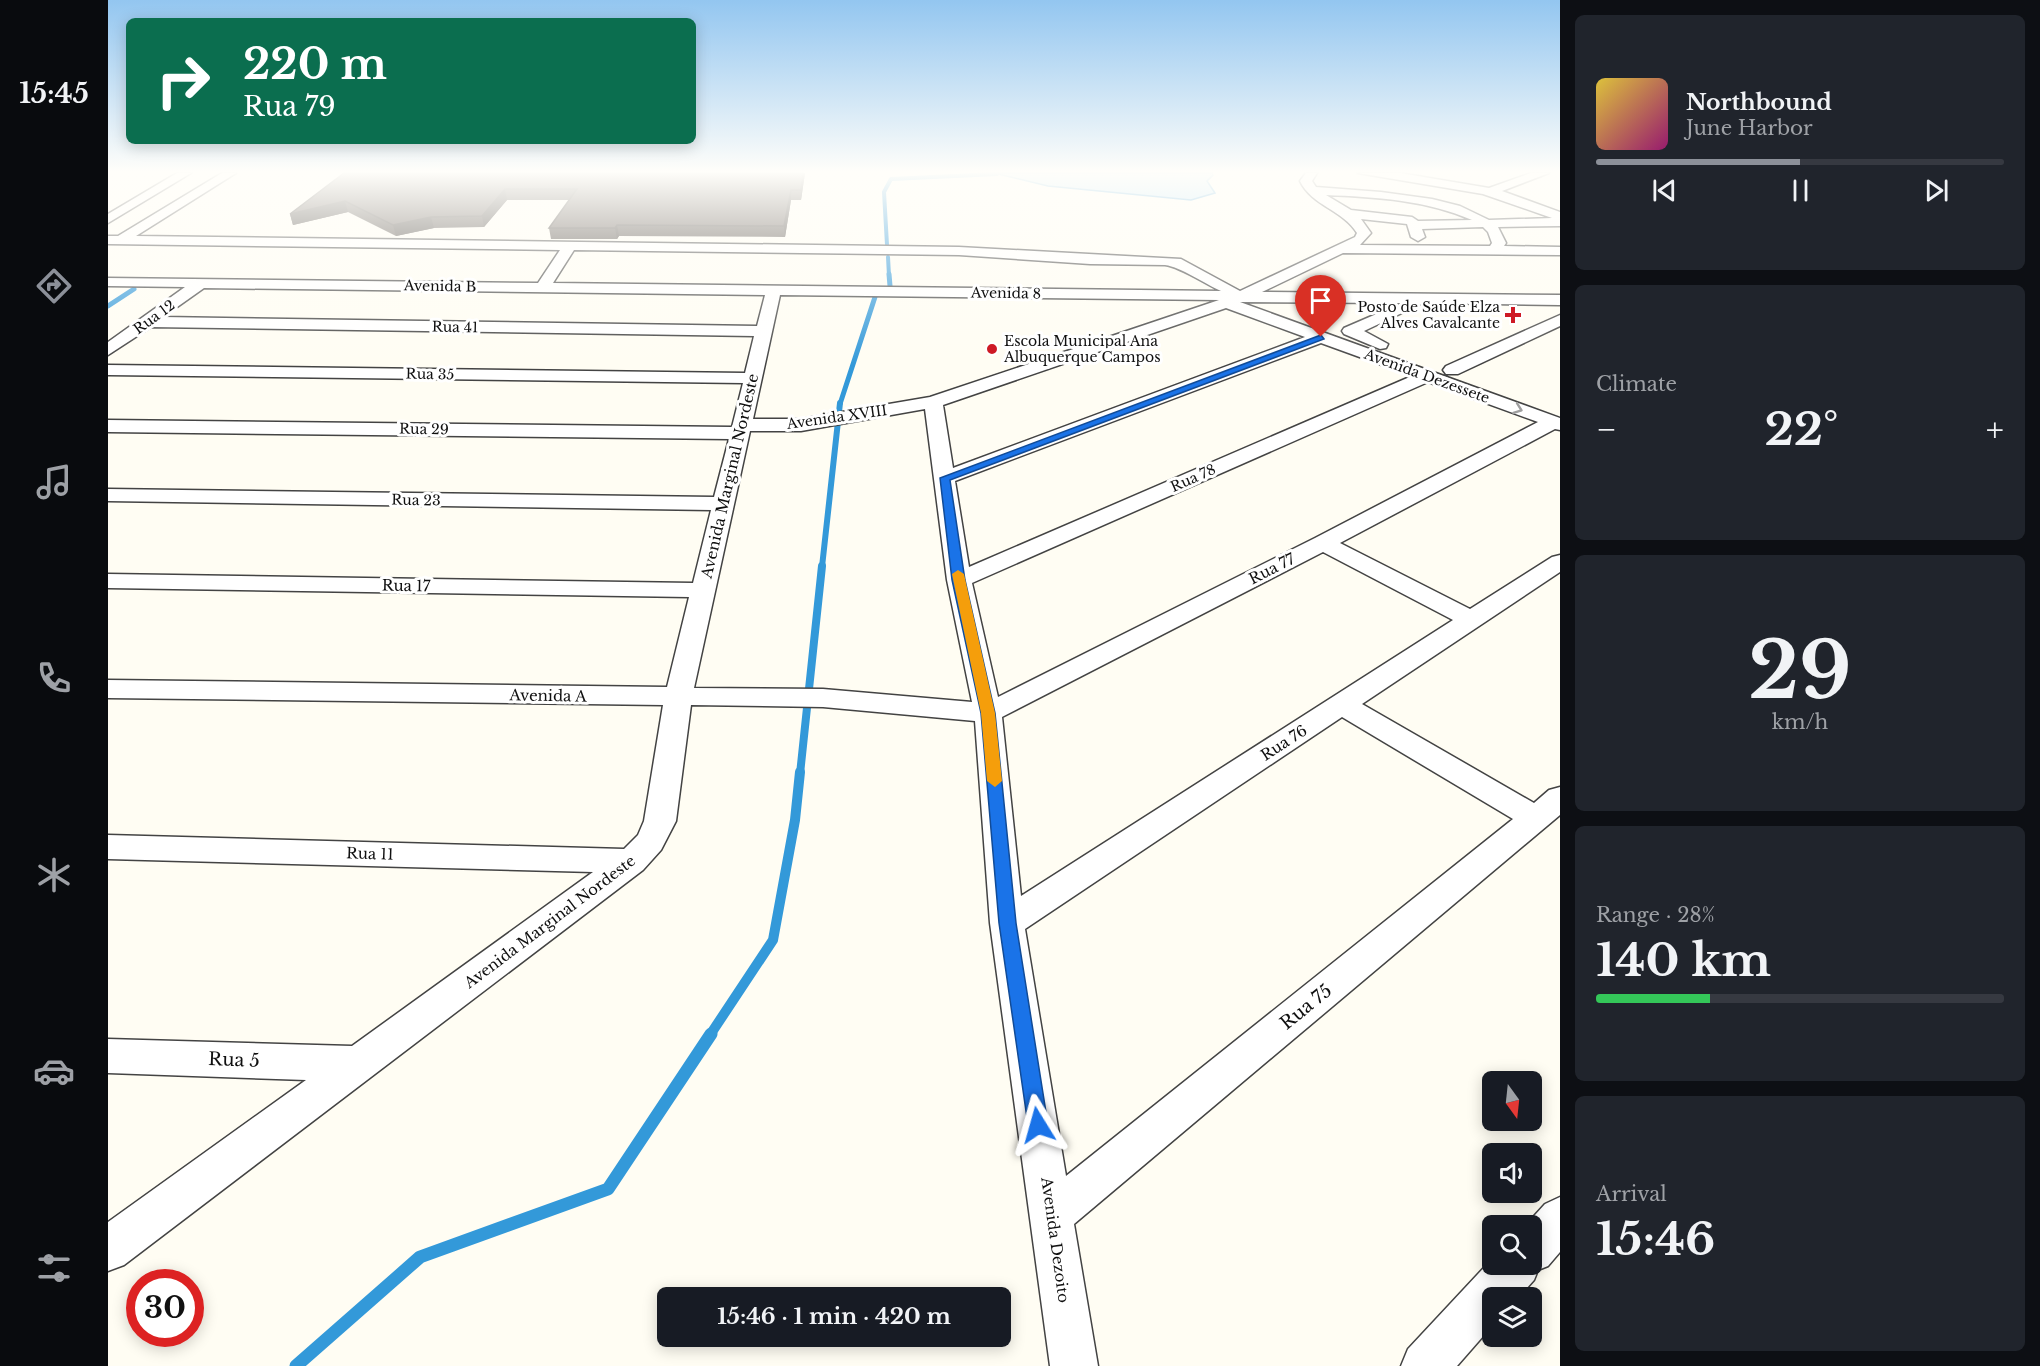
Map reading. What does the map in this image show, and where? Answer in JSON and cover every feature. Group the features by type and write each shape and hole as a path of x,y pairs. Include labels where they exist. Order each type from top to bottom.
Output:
{"street":[{"path":"933,402 1237,298 1344,249 1363,237 1420,237"},
{"path":"1494,250 1499,243 1497,237"},
{"path":"112,243 482,244 1079,254 1181,263 1195,274 1237,298"},
{"path":"542,288 570,246"},
{"path":"1047,246 1079,254"},
{"path":"1344,249 1560,251"},
{"path":"1171,295 1195,274"},
{"name":"Avenida B","path":"108,282 773,291"},
{"name":"Rua 12","path":"108,350 201,284"},
{"name":"Avenida 8","path":"773,291 1560,300"},
{"name":"Avenida Marginal Nordeste","path":"108,1250 361,1065 632,861 650,842 660,821 678,698 773,291"},
{"name":"Avenida Dezessete","path":"1237,298 1321,337 1427,376 1558,418"},
{"name":"Avenida Dezessete","path":"1424,298 1350,332 1452,370 1558,418"},
{"path":"1452,370 1560,320"},
{"name":"Rua 41","path":"146,322 764,331"},
{"path":"945,478 1321,337"},
{"name":"Rua 35","path":"108,370 752,378"},
{"name":"Rua 78","path":"958,580 1427,376"},
{"name":"Avenida XVIII","path":"740,429 801,425 933,402"},
{"name":"Avenida Dezoito","path":"933,402 958,580 988,713 1008,923 1074,1366"},
{"name":"Rua 77","path":"988,713 1323,543 1558,418"},
{"name":"Rua 29","path":"108,426 740,429"},
{"name":"Rua 23","path":"108,495 725,504"},
{"path":"1323,543 1472,620"},
{"name":"Rua 76","path":"1008,923 1560,562"},
{"name":"Rua 17","path":"108,581 704,590"},
{"name":"Avenida A","path":"108,689 678,698 824,698 988,713"},
{"path":"1342,705 1548,808"},
{"name":"Rua 75","path":"1052,1215 1548,808"},
{"name":"Rua 11","path":"108,847 632,861"},
{"name":"Rua 5","path":"108,1056 361,1065"},
{"path":"1542,1239 1560,1219"},
{"path":"1425,1366 1508,1275"}],"waterway":[{"path":"887,237 887,245"},
{"path":"888,257 889,276"},
{"path":"889,274 890,286"},
{"path":"108,306 134,289"},
{"path":"840,404 875,297"},
{"path":"822,567 840,403"},
{"path":"800,774 822,566"},
{"path":"710,1035 773,940 795,820 800,772"},
{"path":"296,1366 420,1257 608,1189 711,1034"}],"slow traffic":[{"path":"958,574 988,713 995,781"}],"place":[{"name":"Posto de Saúde Elza Alves Cavalcante","path":"1513,315"},
{"name":"Escola Municipal Ana Albuquerque Campos","path":"992,349"}],"route":[{"path":"1038,1125 1008,923 988,713 958,580 945,478 1321,337"}]}
